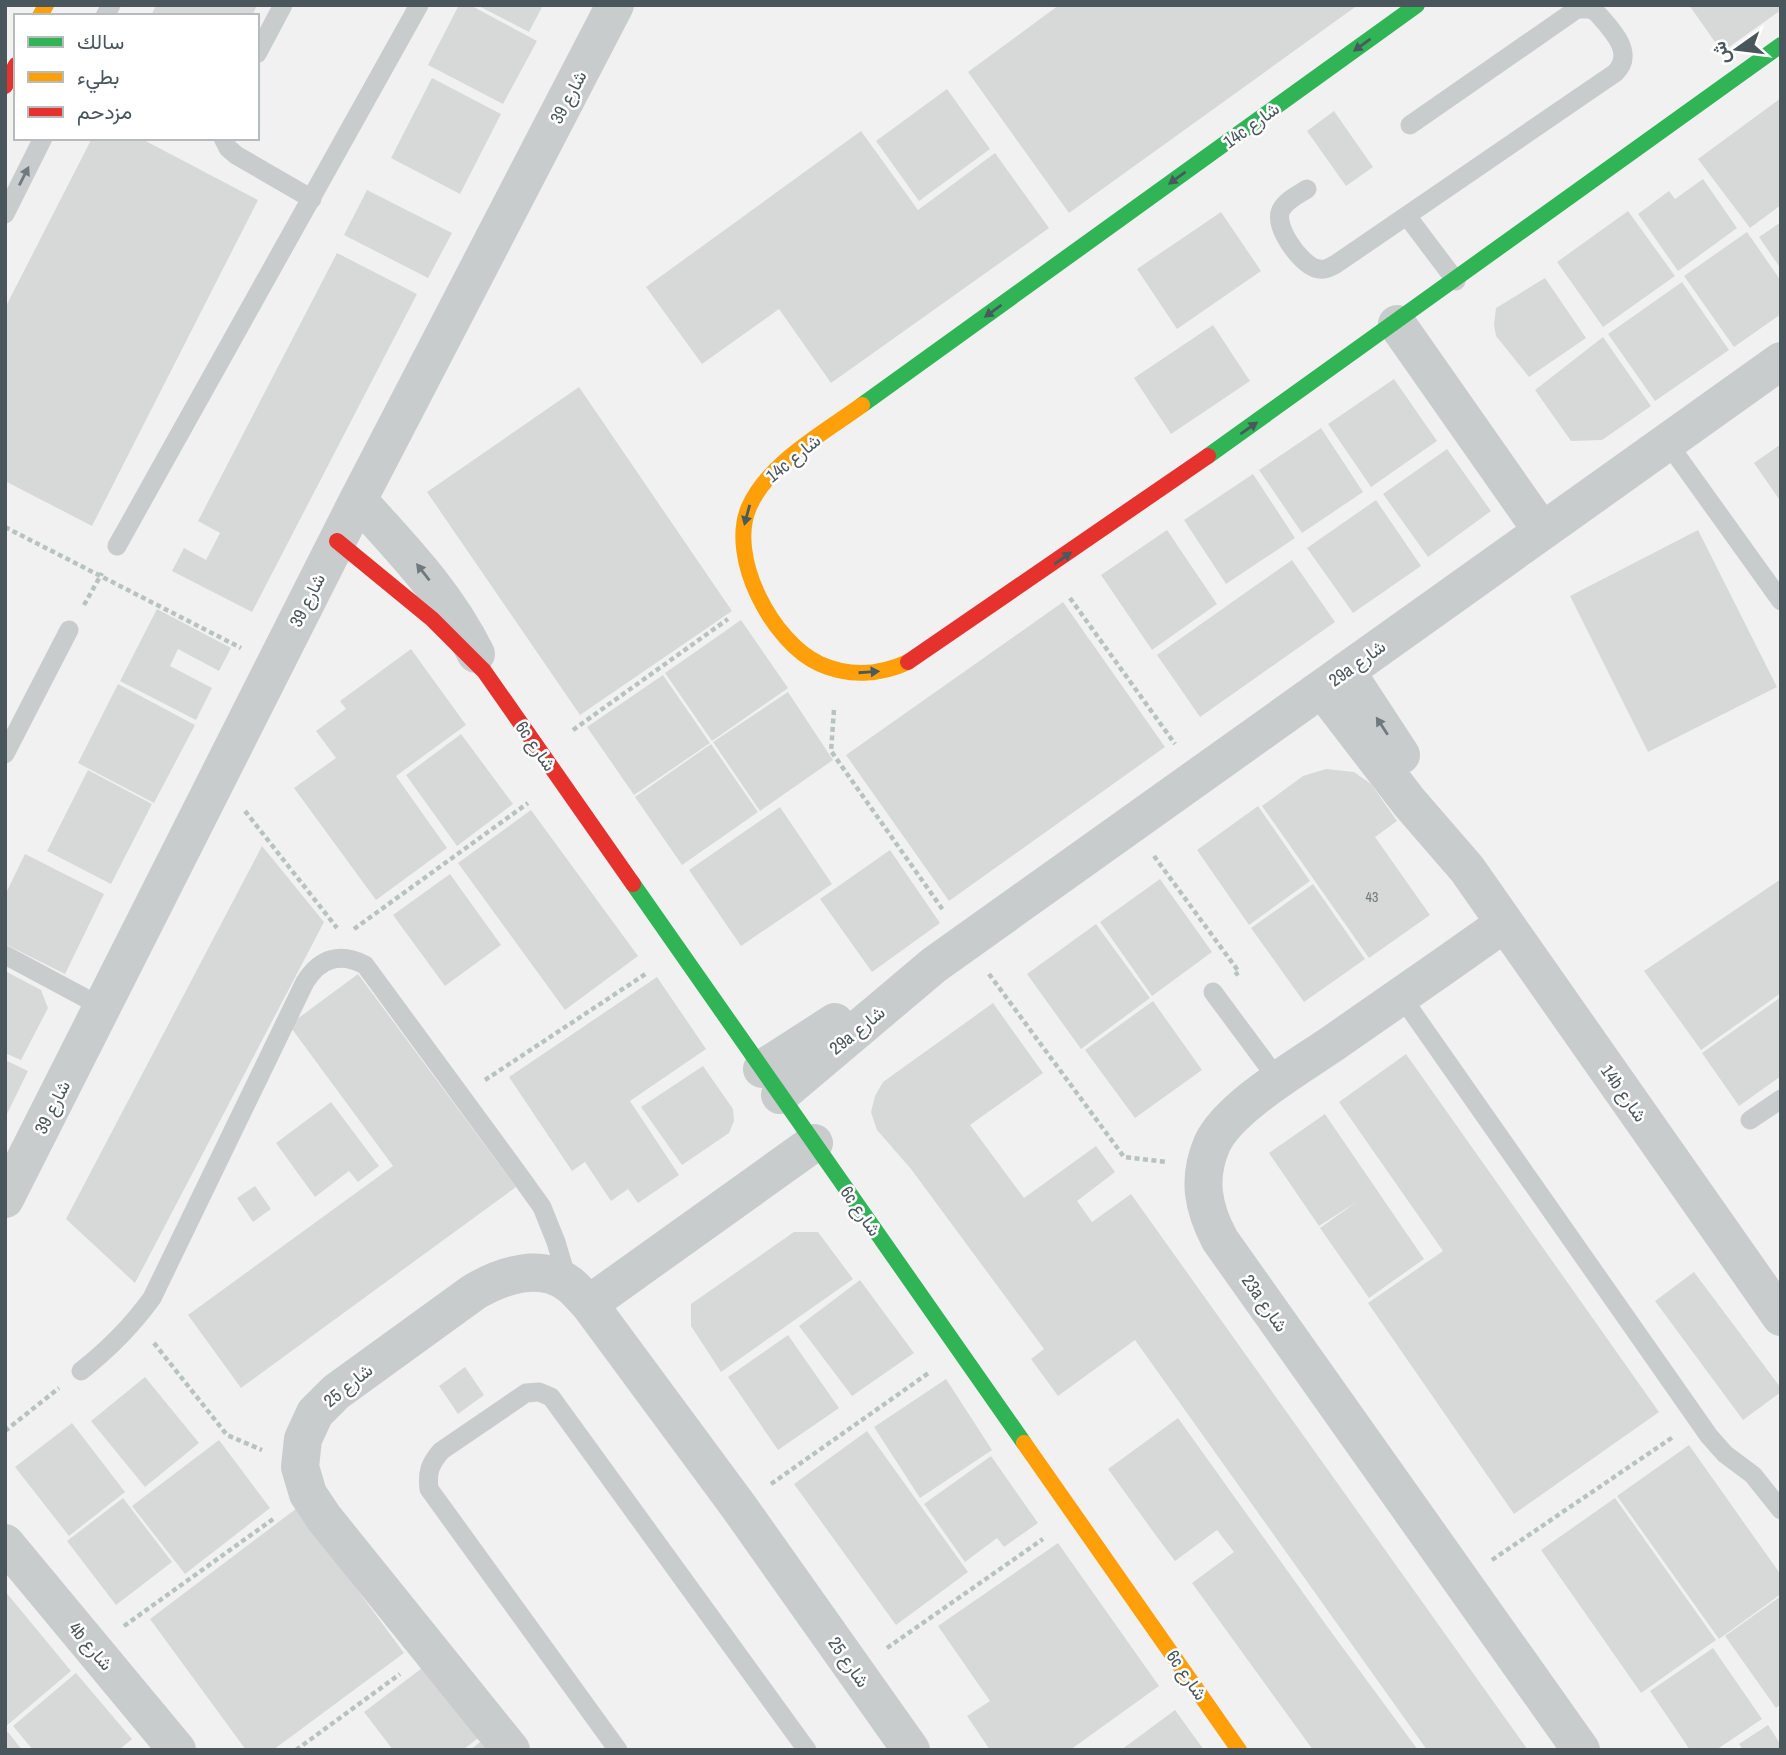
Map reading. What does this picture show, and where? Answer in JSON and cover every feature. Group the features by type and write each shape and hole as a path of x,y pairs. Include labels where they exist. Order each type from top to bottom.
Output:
{"street":[{"name":"شارع 39","path":"5,1199 337,541 615,5"},
{"name":"14c شارع","path":"1418,5 785,461 762,482 747,508 741,538 745,569 759,596 787,636 809,657 837,670 867,674 897,667 1048,569 1397,324 1781,45"},
{"path":"5,86 14,69"},
{"path":"1397,324 1542,531"},
{"name":"29a شارع","path":"771,1082 1781,361"},
{"name":"6c شارع","path":"358,500 433,584 456,618 484,671 1239,1750"},
{"name":"6c شارع","path":"337,541 402,591 484,671"},
{"name":"14b شارع","path":"1334,680 1424,790 1467,869 1781,1317"},
{"name":"23a شارع","path":"1505,923 1279,1081 1228,1121 1213,1142 1205,1166 1203,1192 1208,1217 1220,1240 1581,1750"},
{"path":"579,1293 814,1143"},
{"name":"شارع 25","path":"304,1481 303,1438 315,1413 336,1392 496,1279 521,1273 546,1274 579,1293 739,1507 911,1750"},
{"path":"304,1481 324,1518 511,1750"},
{"name":"4b شارع","path":"5,1543 173,1748"}],"lane":[{"path":"259,50 283,5"},
{"path":"117,546 419,5"},
{"path":"1307,190 1284,206 1280,212 1279,225 1305,261 1317,269 1330,268 1615,73 1623,62 1623,48 1596,12 1577,9 1409,125"},
{"path":"5,214 43,140"},
{"path":"224,140 236,155 312,199"},
{"path":"1407,216 1456,281"},
{"path":"1668,442 1781,601"},
{"path":"5,754 69,630"},
{"path":"5,955 102,1007"},
{"path":"81,1371 110,1348 136,1320 166,1273 305,982 312,969 324,961 352,958 365,965 542,1206 579,1293"},
{"path":"1213,992 1279,1081"},
{"path":"1401,996 1716,1446 1753,1475 1781,1510"},
{"path":"1750,1120 1781,1099"},
{"path":"618,1750 429,1489 427,1475 432,1461 441,1451 526,1393 539,1392 551,1397 807,1750"}],"path":[{"path":"5,527 274,665"},
{"path":"69,630 117,546"},
{"path":"1048,569 1198,776"},
{"path":"541,753 759,596"},
{"path":"218,776 343,937 560,780"},
{"path":"1131,824 1239,972 1213,992"},
{"path":"461,1096 680,951"},
{"path":"93,1648 304,1481 227,1435 136,1320"},
{"path":"739,1507 960,1351"},
{"path":"5,1431 81,1371"},
{"path":"1462,1580 1698,1421"},
{"path":"855,1670 1076,1516"},
{"path":"296,1750 432,1650"}],"building":[{"path":"156,5 257,5 253,14 152,14"},
{"path":"459,5 470,5 537,41 503,104 428,65"},
{"path":"477,5 543,5 529,32"},
{"path":"1059,5 1358,5 1069,213 968,72"},
{"path":"1689,5 1781,5 1781,10 1722,52"},
{"path":"432,78 501,114 460,194 391,158"},
{"path":"947,89 990,149 919,201 876,141"},
{"path":"1781,98 1781,205 1750,228 1698,159"},
{"path":"1334,111 1373,167 1346,186 1307,131"},
{"path":"861,131 918,210 995,153 1049,228 831,383 779,309 702,364 646,287"},
{"path":"91,140 144,140 258,200 92,526 5,481 5,308"},
{"path":"1703,179 1737,228 1678,271 1638,214 1669,191 1675,199"},
{"path":"367,190 452,233 428,278 344,235"},
{"path":"1628,211 1675,276 1603,327 1557,262"},
{"path":"1221,212 1261,271 1177,329 1137,269"},
{"path":"1781,222 1781,269 1759,237"},
{"path":"1747,232 1781,281 1781,314 1734,347 1684,276"},
{"path":"337,253 417,294 252,612 172,571 184,548 206,560 220,533 198,521"},
{"path":"1545,278 1586,338 1529,377 1496,336 1496,308"},
{"path":"1682,282 1729,350 1655,401 1608,334"},
{"path":"1213,325 1250,381 1171,434 1134,378"},
{"path":"1603,337 1651,406 1602,440 1571,441 1535,390"},
{"path":"1394,379 1437,441 1371,487 1328,424"},
{"path":"579,387 732,611 580,715 427,492"},
{"path":"1321,428 1363,492 1302,533 1259,470"},
{"path":"1781,444 1781,502 1754,463"},
{"path":"1447,449 1491,511 1428,557 1383,494"},
{"path":"1253,474 1295,538 1226,584 1184,520"},
{"path":"1376,500 1421,566 1353,613 1307,548"},
{"path":"1167,530 1217,604 1152,650 1101,575"},
{"path":"1698,530 1777,687 1648,752 1570,596"},
{"path":"1292,560 1335,622 1200,717 1157,655"},
{"path":"1063,602 1165,747 949,901 846,755"},
{"path":"157,609 231,648 219,671 178,649 170,666 212,688 196,720 120,681"},
{"path":"741,620 788,688 712,741 665,673"},
{"path":"411,649 466,725 396,776 447,848 376,900 294,788 336,758 316,731 346,709 340,701"},
{"path":"663,675 710,743 634,795 587,727"},
{"path":"118,684 195,725 154,803 78,763"},
{"path":"788,692 833,760 760,811 713,742"},
{"path":"461,734 513,804 457,846 406,775"},
{"path":"711,744 758,812 682,865 635,797"},
{"path":"1326,769 1354,772 1371,784 1397,821 1375,837 1430,915 1369,958 1262,806 1303,776"},
{"path":"88,770 152,804 111,884 47,851"},
{"path":"1258,806 1310,881 1249,925 1197,850"},
{"path":"780,807 832,884 741,946 689,870"},
{"path":"531,810 638,956 565,1010 458,863"},
{"path":"262,846 324,922 135,1283 66,1219"},
{"path":"890,850 940,923 872,972 820,899"},
{"path":"25,854 104,894 65,974 5,944 5,895"},
{"path":"450,874 501,945 445,986 393,915"},
{"path":"1160,879 1212,952 1152,996 1100,922"},
{"path":"1781,879 1781,993 1701,1050 1644,971"},
{"path":"1313,884 1365,959 1304,1002 1251,928"},
{"path":"1096,924 1150,998 1081,1049 1027,974"},
{"path":"5,971 41,990 48,1008 21,1060 5,1053"},
{"path":"358,974 516,1187 241,1388 188,1315 393,1166 289,1025"},
{"path":"657,977 706,1049 630,1101 679,1175 638,1203 628,1189 611,1201 585,1162 572,1171 509,1077"},
{"path":"1781,997 1781,1076 1739,1106 1702,1053"},
{"path":"1153,1001 1202,1070 1135,1118 1085,1050"},
{"path":"993,1003 1043,1073 970,1125 1024,1198 1096,1146 1115,1172 1077,1201 1092,1222 1131,1194 1528,1750 1427,1750 1135,1340 1058,1396 1031,1359 1044,1349 911,1169 877,1130 871,1112 875,1096 883,1082"},
{"path":"1406,1054 1659,1412 1514,1514 1368,1303 1443,1251 1339,1102"},
{"path":"5,1060 28,1071 5,1118"},
{"path":"703,1066 733,1109 734,1121 729,1133 682,1165 641,1107"},
{"path":"331,1102 379,1166 358,1182 349,1171 315,1197 276,1143"},
{"path":"1325,1114 1424,1259 1369,1298 1320,1228 1358,1201 1319,1226 1269,1153"},
{"path":"255,1186 271,1209 253,1222 237,1198"},
{"path":"794,1232 818,1232 853,1279 721,1372 691,1326 691,1304"},
{"path":"1694,1272 1781,1388 1781,1392 1743,1420 1655,1301"},
{"path":"860,1280 914,1353 852,1396 799,1326"},
{"path":"788,1335 839,1408 778,1450 728,1377"},
{"path":"465,1367 484,1395 458,1414 439,1386"},
{"path":"145,1377 199,1443 145,1487 91,1421"},
{"path":"946,1379 992,1450 920,1498 874,1427"},
{"path":"1178,1418 1418,1750 1313,1750 1192,1583 1234,1552 1217,1530 1175,1561 1157,1537 1108,1469"},
{"path":"72,1423 125,1492 69,1536 15,1467"},
{"path":"867,1431 968,1572 896,1625 794,1484"},
{"path":"219,1440 270,1508 185,1574 132,1506"},
{"path":"1689,1445 1781,1575 1781,1594 1719,1639 1617,1496"},
{"path":"991,1456 1038,1523 1004,1547 997,1538 965,1562 924,1504"},
{"path":"123,1498 172,1562 116,1605 67,1541"},
{"path":"1615,1498 1716,1640 1641,1693 1541,1550"},
{"path":"297,1508 404,1653 273,1750 246,1750 150,1619"},
{"path":"1058,1543 1159,1686 1070,1750 990,1750 967,1716 990,1701 938,1626"},
{"path":"5,1591 71,1671 5,1727"},
{"path":"1781,1596 1781,1704 1776,1708 1725,1636"},
{"path":"1713,1648 1762,1719 1716,1750 1690,1750 1650,1691"},
{"path":"434,1659 488,1730 463,1750 393,1750 364,1712"},
{"path":"76,1673 132,1739 119,1750 33,1750 13,1726"},
{"path":"1175,1710 1204,1750 1121,1750"},
{"path":"1768,1725 1781,1745 1781,1750 1743,1750 1739,1744"},
{"path":"494,1731 508,1750 470,1750"},
{"path":"8,1732 22,1750 5,1750 5,1734"}],"traffic: fast":[{"path":"862,405 1417,5"},
{"path":"1208,456 1781,45"},
{"path":"633,884 1024,1443"}],"traffic: slow":[{"path":"41,14 46,5"},
{"path":"862,405 799,450 769,476 749,507 744,527 744,550 749,573 771,618 786,638 803,653 820,664 853,673 887,670 908,662"},
{"path":"1024,1443 1239,1750"}],"traffic: jam":[{"path":"5,86 14,69"},
{"path":"908,662 1208,456"},
{"path":"337,541 432,619 484,671 633,884"}]}
